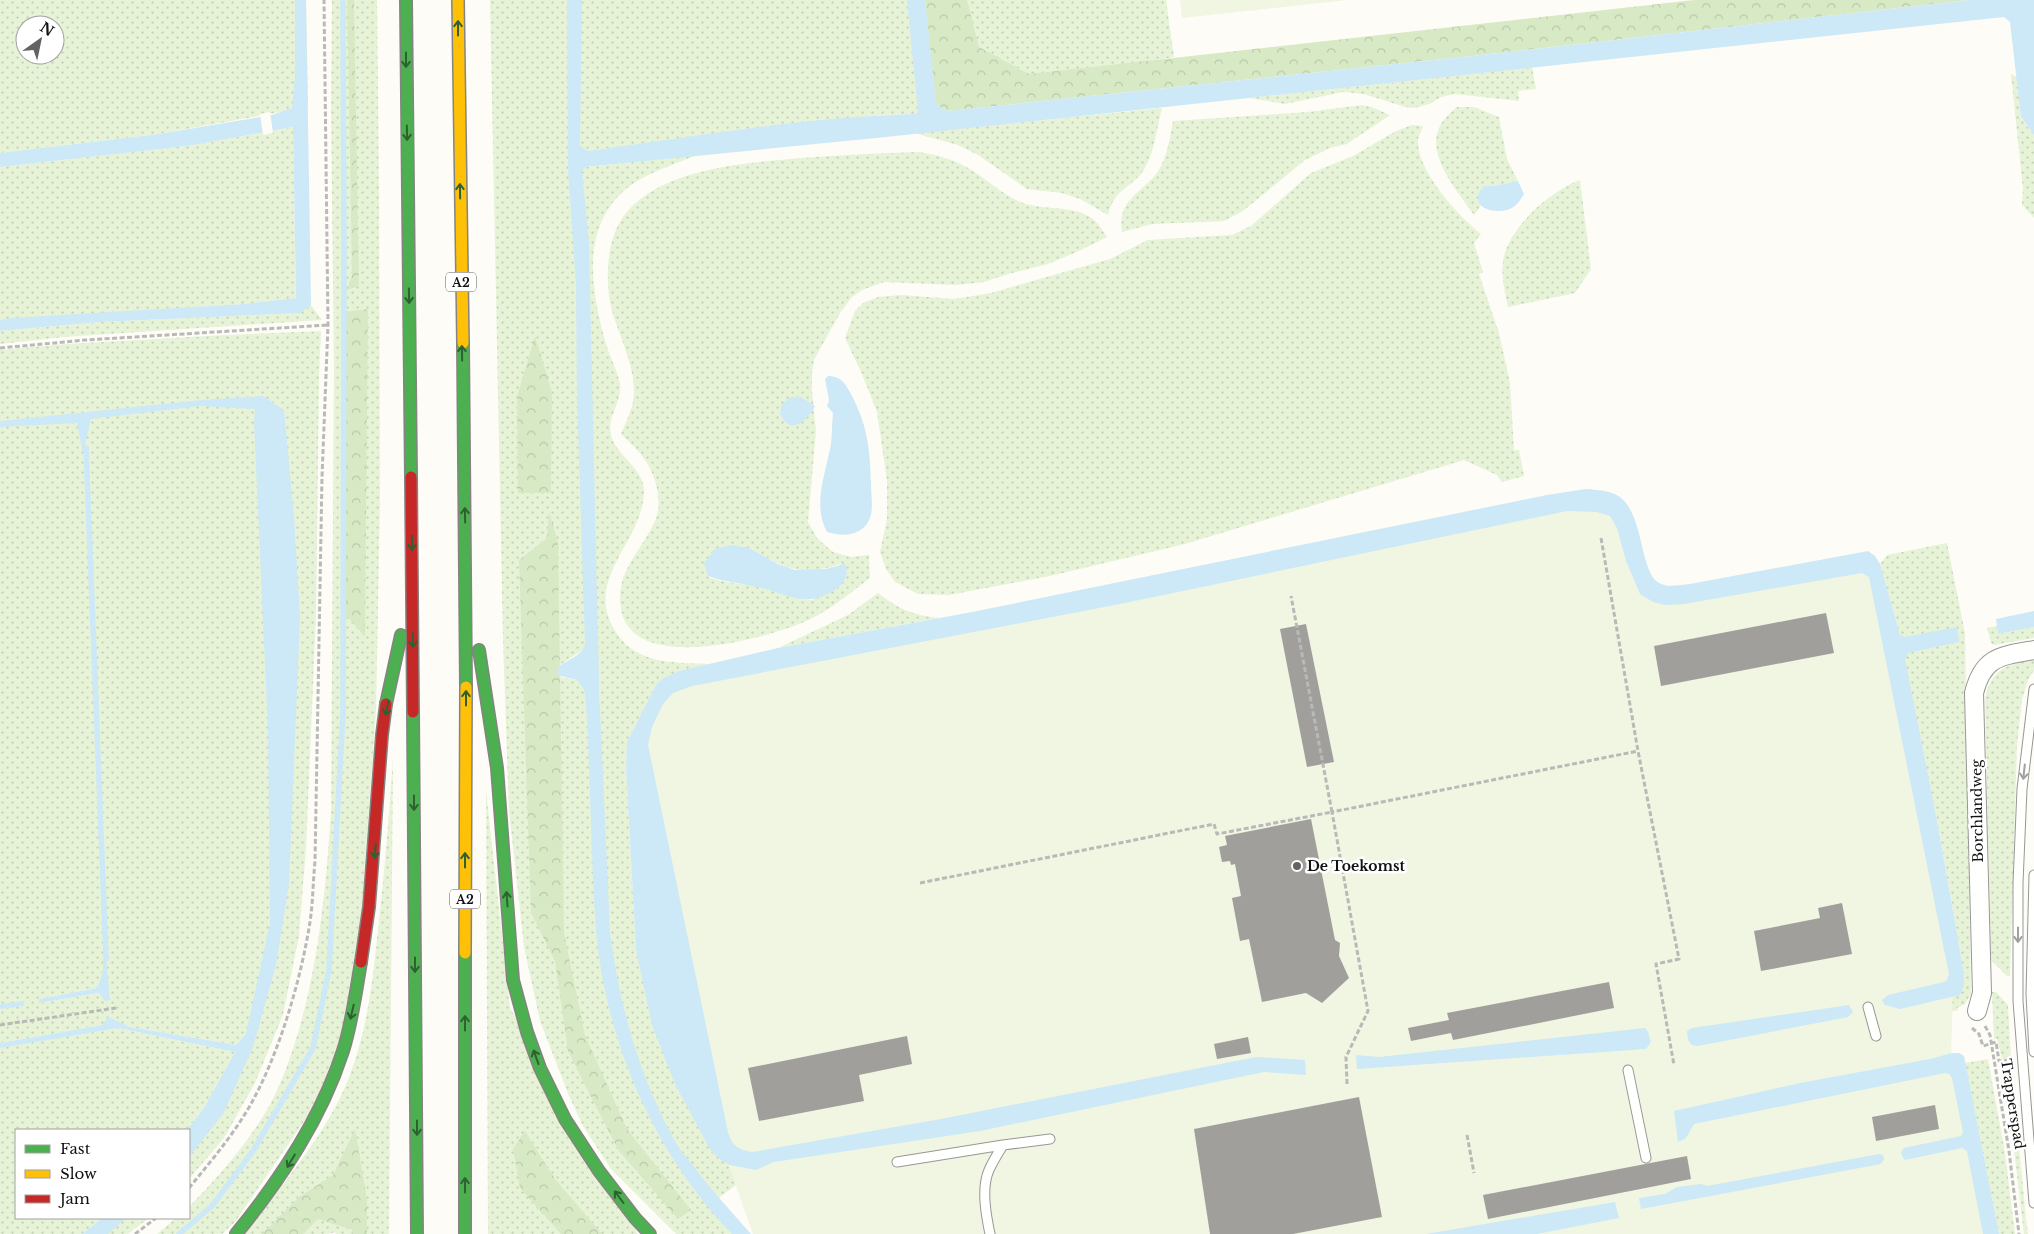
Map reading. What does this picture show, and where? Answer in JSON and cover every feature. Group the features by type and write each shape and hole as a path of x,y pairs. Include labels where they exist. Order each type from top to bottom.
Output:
{"highway":[{"path":"406,0 417,1234"},
{"name":"A2","path":"458,0 466,564 465,1234"},
{"name":"A2","path":"466,564 497,768 513,980 527,1032 540,1068 565,1119 599,1171 635,1218 650,1234"},
{"path":"236,1234 260,1206 314,1123 342,1055 360,973 375,845 382,733 412,574"}],"street":[{"name":"Borchlandweg","path":"1974,1019 1982,993 1974,693 1978,676 1991,661 2015,653 2034,650"}],"lane":[{"path":"2034,689 2022,790 2018,884 2018,1000 2034,1203"},
{"path":"2034,875 2031,994 2034,1052"},
{"path":"1868,1008 1876,1036"},
{"path":"1628,1070 1646,1158"},
{"path":"897,1162 1050,1139"},
{"path":"990,1234 985,1187 988,1172 1003,1145"}],"path":[{"path":"190,1187 220,1150 252,1102 279,1043 300,968 310,921 315,861 322,487 328,325 324,0"},
{"path":"0,348 86,340 328,325"},
{"path":"1601,538 1638,751 1679,959 1656,964 1674,1065"},
{"path":"1291,596 1368,1011 1346,1057 1347,1084"},
{"path":"920,883 1214,824 1217,834 1638,751"},
{"path":"0,1026 116,1008"},
{"path":"1974,1019 1983,1046 1996,1042 1999,1061 2023,1060"},
{"name":"Trapperspad","path":"1974,1019 1990,1035 2009,1151 2019,1234"},
{"path":"1467,1135 1474,1173"},
{"path":"135,1234 155,1219"}],"green space":[{"path":"0,0 306,0 308,107 159,134 0,153"},
{"path":"332,0 377,0 380,500 376,710 355,1004 314,1107 235,1222 222,1234 157,1234 175,1219 190,1219 190,1206 216,1179 242,1147 274,1097 294,1047 311,981 317,947 326,879 331,812 334,368 331,108"},
{"path":"347,0 354,0 359,286 347,290 352,274"},
{"path":"490,0 1166,0 1174,57 957,93 916,114 883,115 750,129 588,151 584,149 585,167 697,155 634,183 612,204 602,221 596,239 593,258 593,278 599,318 620,383 619,396 611,422 611,435 618,450 640,476 644,492 641,510 635,527 610,576 606,593 607,610 614,629 623,641 633,650 644,656 670,662 711,664 679,671 656,685 627,742 626,768 636,950 711,1151 732,1164 756,1170 712,1203 741,1234 676,1234 611,1169 583,1126 569,1096 540,1021 524,947 509,811 503,640","holes":["584,649 599,686 600,707 586,704 584,690 577,680 561,677 560,665"]},
{"path":"925,0 967,0 979,47 1029,74 1694,0 1969,0 1481,55 948,111 941,108 936,102"},
{"path":"1180,0 1347,0 1182,18"},
{"path":"1532,67 1536,89 1518,91 1519,101 1455,94 1441,97 1429,104 1415,108 1405,107 1364,94 1343,92 1285,104 1249,98"},
{"path":"2011,74 2017,77 2021,118 2034,135 2034,218 2022,205 2023,189"},
{"path":"1362,105 1390,115 1347,144 1330,148 1305,160 1243,211 1224,221 1152,224 1122,232 1121,220 1128,202 1148,183 1161,166 1173,121 1308,112"},
{"path":"1457,107 1474,107 1499,117 1507,159 1518,181 1484,186 1478,201 1481,206 1474,215 1446,174 1437,150 1436,139 1439,128 1449,114"},
{"path":"1162,108 1153,146 1145,168 1136,180 1115,198 1108,215 1080,199 1062,193 1027,189 978,155 958,145 914,133"},
{"path":"1412,125 1423,126 1418,139 1420,153 1424,166 1432,179 1451,205 1481,234 1474,243 1483,272 1479,274 1499,333 1510,383 1514,450 1519,450 1524,476 1502,482 1497,475 1464,460 1185,544 1050,576 949,595 918,594 895,582 886,569 880,552 887,519 887,481 877,412 845,338 855,311 863,303 878,297 901,295 954,299 991,293 1110,259 1148,240 1232,235 1251,226 1311,173 1353,156 1396,131"},
{"path":"293,127 296,298 243,304 0,320 0,167 187,146"},
{"path":"919,152 945,158 970,169 1018,201 1084,214 1095,221 1107,237 1048,264 984,282 957,285 884,282 862,290 852,297 840,313 814,360 812,391 816,431 808,522 817,538 833,552 851,557 869,555 870,578 822,613 785,629 731,643 702,647 673,647 649,641 630,629 621,609 620,596 625,573 654,523 657,515 658,497 655,479 647,463 621,434 632,406 634,388 629,362 609,296 608,264 615,231 626,213 642,198 662,186 708,170 732,165 780,160","holes":["749,548 773,561 803,570 827,568 841,564 812,600 708,577"]},
{"path":"1580,180 1591,269 1575,293 1508,307 1503,261 1513,236 1532,212 1568,185"},
{"path":"311,305 322,320 64,337 0,344 0,331 99,322 299,313"},
{"path":"368,309 365,637 341,609 343,312"},
{"path":"321,331 316,615 306,848 299,936 283,1015 255,1083 224,1138 190,1178 190,1142 246,1034 236,1045 130,1027 114,1021 102,1025 0,1043 0,350 66,344","holes":["103,958 105,1001 100,993 39,1003 39,999 97,988 103,971"]},
{"path":"535,336 552,392 551,493 518,493 517,397"},
{"name":"De Toekomst","path":"1560,502 1617,512 1648,596 1862,567 1875,578 1953,981 1951,1060 1985,1234 753,1234 719,1138 638,751 656,693"},
{"path":"549,512 558,542 564,933 585,1035 627,1129 691,1210 678,1219 619,1151 568,1051 555,961 531,913 519,560 547,538"},
{"path":"1947,543 1965,633 1971,994 1965,1004 1957,1008 1958,1010 1887,1023 1963,968 1938,826 1913,707 1903,647 1880,564 1887,555"},
{"path":"878,593 906,610 939,618 778,648 848,615"},
{"path":"1997,626 1998,634 2034,627 2034,638 1994,645 1991,643 1987,628"},
{"path":"2034,658 2034,670 2028,680 2022,700 2017,745 2010,976 2007,976 1991,960 1985,699 1991,681 2001,670 2015,663"},
{"path":"393,758 389,1234 336,1234 335,1232 329,1234 244,1234 287,1179 328,1121 354,1063 364,1028 373,975"},
{"path":"486,791 510,1008 638,1234 488,1234"},
{"path":"1992,992 1996,992 2008,1005 2011,1059 2002,1059 1997,1039 1994,1039"},
{"path":"118,1028 235,1052 204,1108 188,1129 15,1129 15,1219 101,1219 82,1234 0,1234 0,1047"},
{"path":"1988,1059 2005,1153 2015,1234 1999,1234 1965,1063"},
{"path":"2011,1062 2028,1234 2024,1234 2013,1142 1999,1063"},
{"path":"355,1129 367,1199 367,1234 353,1234 353,1230 318,1219 303,1234 262,1234 299,1197 333,1175"},
{"path":"525,1131 555,1179 602,1234 561,1234 520,1188 513,1149"},
{"path":"106,1219 148,1219 128,1234 87,1234"}],"water":[{"path":"295,0 306,0 311,305 300,313 99,322 0,331 0,320 12,318 243,304 296,298 293,127 187,146 0,167 0,153 159,134 272,115 292,108 295,77"},
{"path":"567,0 582,0 580,146 588,151 793,123 916,114 918,112 907,0 925,0 936,102 941,108 948,111 1481,55 1969,0 2034,0 2034,135 2021,117 2010,22 2004,17 886,137 585,167 582,172 589,243 599,686 610,933 619,988 633,1041 651,1093 679,1149 751,1234 732,1234 703,1201 677,1165 655,1127 636,1088 620,1046 608,1004 595,917 588,730 584,690 577,680 557,675 558,667 578,655 585,644 577,396 576,285 568,169"},
{"path":"1518,181 1524,194 1517,204 1510,208 1503,211 1494,211 1481,206 1478,201 1479,194 1484,186"},
{"path":"828,376 840,379 850,392 862,418 869,449 872,511 866,525 853,534 827,532 821,511 820,500 831,444 833,413 827,406 829,400 825,379"},
{"path":"263,396 284,410 294,517 300,617 289,883 276,965 253,1047 223,1114 190,1156 190,1129 188,1129 204,1108 235,1052 118,1028 0,1048 0,1043 102,1025 108,1017 130,1027 236,1045 246,1034 270,923 268,730 254,423 255,409 200,406 91,419 83,454 77,423 0,427 0,421 202,400"},
{"path":"791,397 801,397 815,406 804,421 794,425 784,421 780,414 782,404"},
{"path":"1586,489 1612,493 1620,497 1628,505 1638,529 1648,568 1653,577 1663,585 1690,584 1868,551 1875,556 1880,564 1900,635 1905,637 1957,627 1959,642 1908,653 1905,659 1938,826 1963,968 1964,984 1960,995 1900,1009 1885,1005 1882,1000 1888,995 1944,982 1949,974 1869,577 1862,573 1684,604 1665,605 1653,602 1640,594 1626,561 1617,528 1610,516 1597,512 1567,511 1125,603 692,686 673,693 663,704 652,727 648,745 728,1132 734,1144 743,1150 752,1152 941,1119 1256,1057 1305,1060 1306,1075 1264,1072 980,1131 774,1162 756,1170 730,1165 722,1161 711,1151 675,1084 652,1025 636,950 626,768 627,742 656,685 662,679 679,671 778,648 972,612 1547,495"},
{"path":"731,545 749,548 778,564 795,570 825,569 845,564 847,572 845,579 834,591 809,599 796,598 763,588 708,576 704,563 715,549"},
{"path":"2034,611 2034,627 1998,634 1996,619"},
{"path":"103,958 106,959 110,1000 105,1001 99,993 39,1003 39,999 97,988 103,971"},
{"path":"24,1001 24,1006 0,1009 0,1004"},
{"path":"1849,1005 1853,1012 1848,1017 1698,1046 1692,1045 1688,1040 1687,1031 1692,1028"},
{"path":"1645,1028 1651,1042 1646,1049 1357,1069 1356,1055 1379,1057"},
{"path":"1959,1053 1964,1056 1999,1234 1983,1234 1967,1151 1962,1148 1905,1160 1902,1156 1901,1152 1904,1148 1961,1136 1963,1132 1952,1078 1949,1074 1945,1073 1694,1124 1686,1138 1678,1142 1674,1111 1800,1083 1930,1059"},
{"path":"1879,1154 1883,1155 1884,1159 1881,1164 1641,1209 1639,1198 1665,1194 1677,1187 1701,1184 1707,1186"},
{"path":"1615,1202 1619,1218 1537,1234 1426,1234"},
{"path":"101,1219 125,1219 108,1234 82,1234"}],"pier":[{"path":"270,112 273,133 263,135 260,114"}],"building":[{"path":"1826,613 1834,653 1661,686 1654,646"},
{"path":"1306,624 1334,762 1307,767 1280,629"},
{"path":"1311,819 1335,940 1340,943 1339,956 1349,978 1322,1003 1306,993 1262,1002 1249,939 1240,941 1232,898 1241,896 1235,864 1231,865 1230,861 1222,862 1219,847 1227,845 1225,836"},
{"path":"1842,903 1852,954 1761,971 1754,931 1820,918 1818,908"},
{"path":"1609,982 1614,1008 1453,1040 1451,1033 1411,1041 1408,1028 1449,1020 1447,1013"},
{"path":"907,1036 912,1064 859,1075 864,1101 759,1121 748,1068"},
{"path":"1248,1037 1251,1053 1217,1059 1214,1044"},
{"path":"1359,1097 1382,1217 1293,1234 1210,1234 1194,1129"},
{"path":"1935,1105 1939,1129 1876,1141 1872,1117"},
{"path":"1687,1156 1691,1179 1488,1219 1483,1195"}],"waterway":[{"path":"179,1234 212,1206 253,1151 313,1048 329,970 343,713 343,0"},
{"path":"86,448 106,959"}],"traffic: fast":[{"path":"406,0 411,477"},
{"path":"463,343 466,687"},
{"path":"386,704 401,635"},
{"path":"479,650 497,768 513,980 527,1032 540,1068 565,1119 599,1171 635,1218 650,1234"},
{"path":"413,712 417,1234"},
{"path":"465,953 465,1234"},
{"path":"236,1234 284,1170 323,1101 343,1051 354,1007 361,962"}],"traffic: slow":[{"path":"458,0 463,343"},
{"path":"465,953 466,687"}],"traffic: jam":[{"path":"411,477 413,712"},
{"path":"361,962 369,907 386,704"}],"place":[{"name":"De Toekomst","path":"1297,866"}]}
